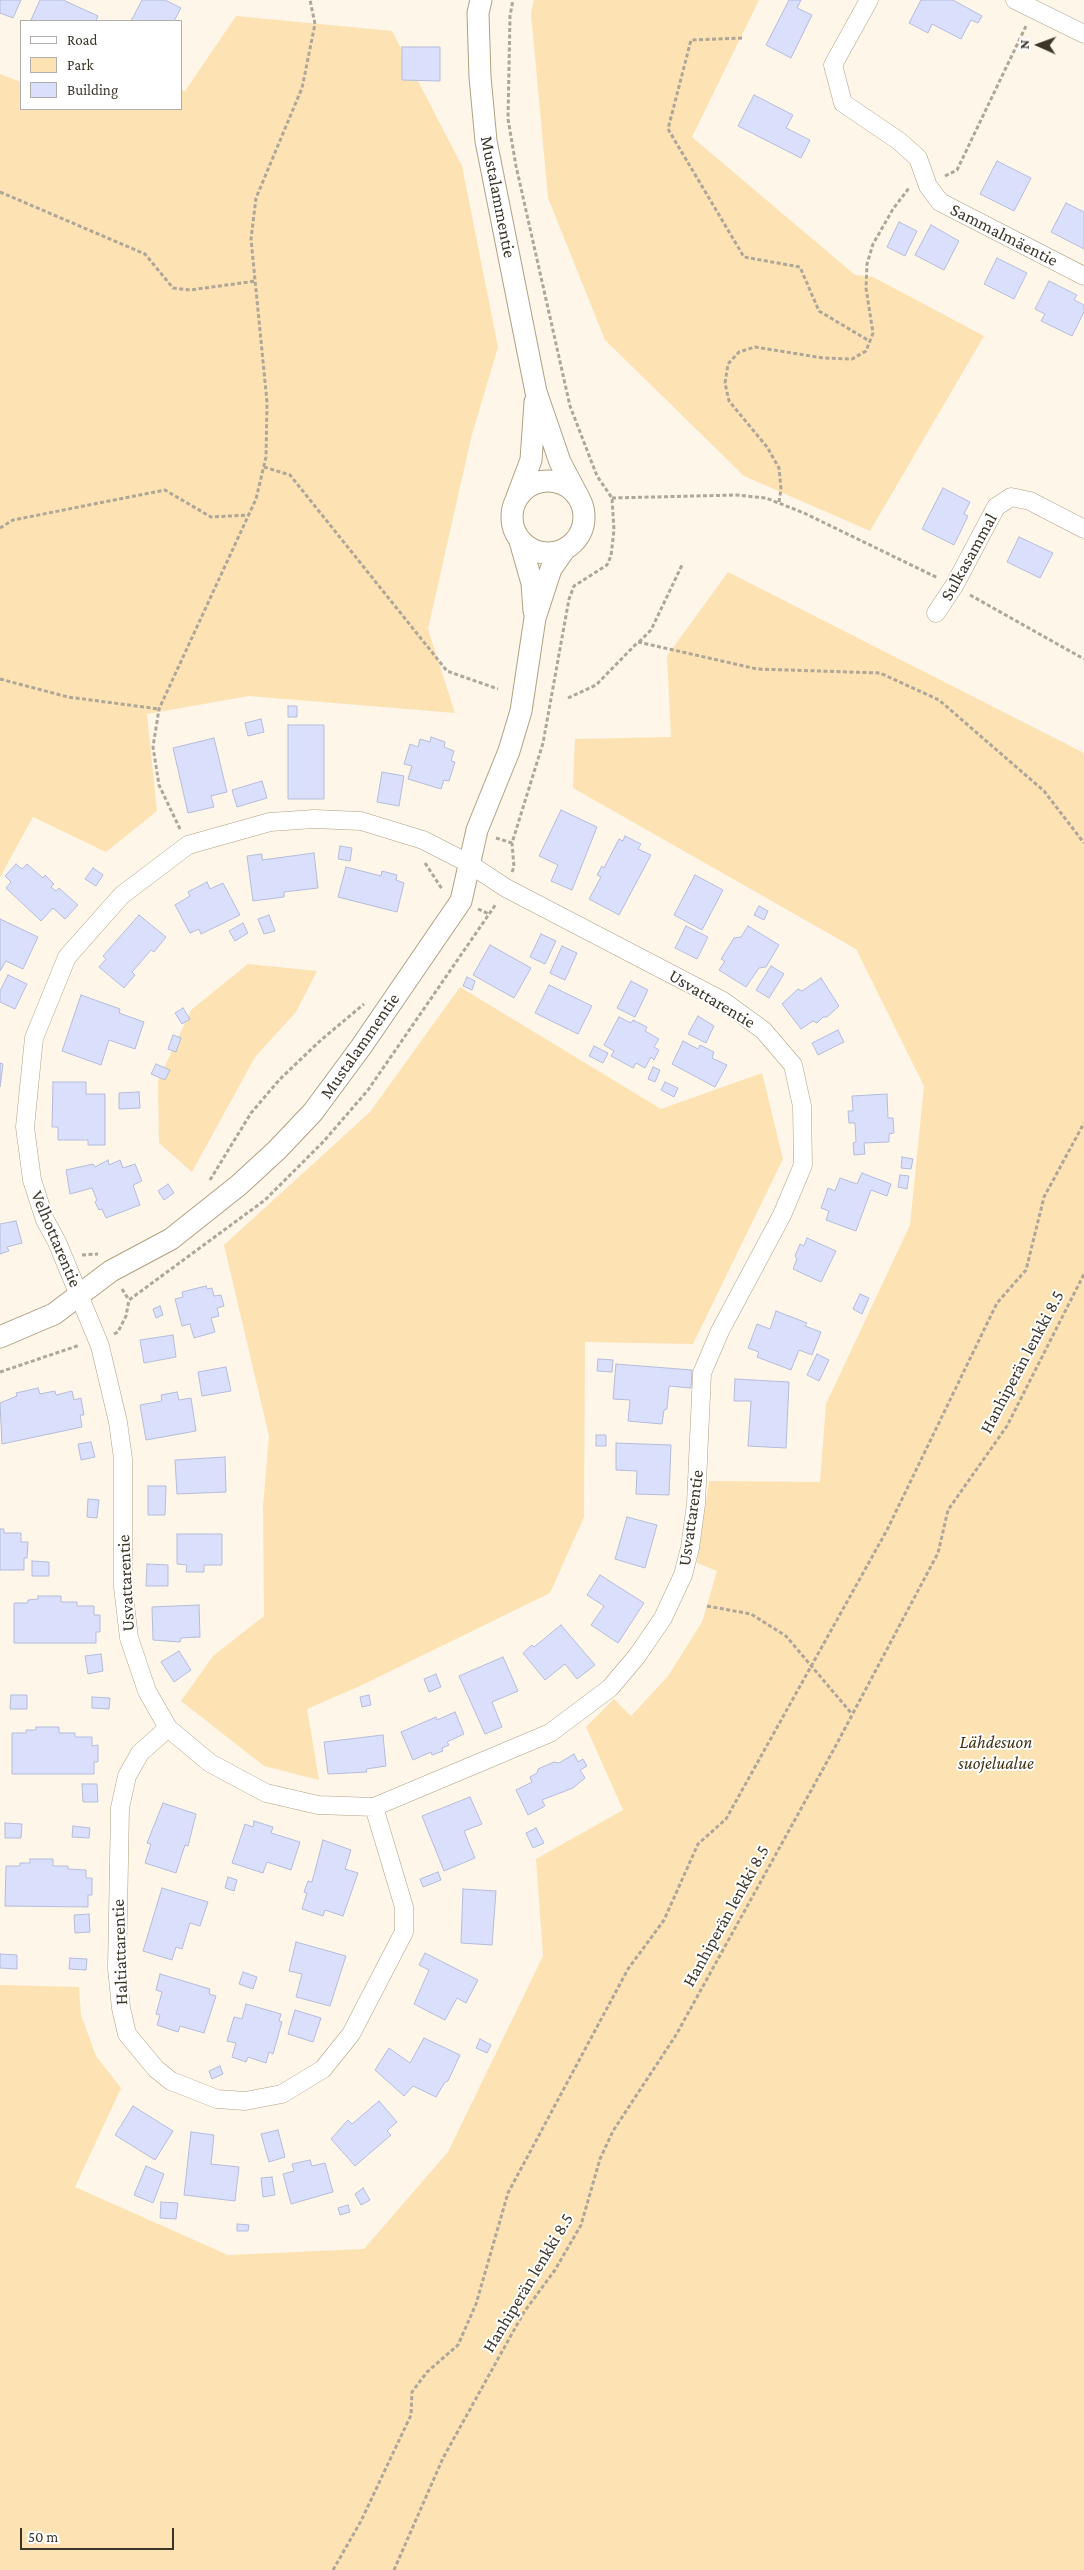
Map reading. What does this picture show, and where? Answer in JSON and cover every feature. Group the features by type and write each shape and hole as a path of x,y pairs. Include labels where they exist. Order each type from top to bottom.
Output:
{"street":[{"name":"Mustalammentie","path":"481,0 478,13 480,77 486,141 524,322 536,392 560,462 579,498"},
{"name":"Sammalmäentie","path":"869,0 833,65 843,103 899,141 918,158 928,186 940,202 1084,276"},
{"path":"1015,0 1084,34"},
{"name":"Mustalammentie","path":"517,497 530,460 536,392"},
{"path":"546,480 559,482 571,488 579,498 584,512 584,523 580,534 565,549 555,553 541,553 530,549 520,540 511,520 512,509 517,497 534,483 546,480"},
{"name":"Sulkasammal","path":"936,613 954,586 996,507 1011,497 1030,501 1084,529"},
{"name":"Mustalammentie","path":"520,540 532,583 535,618"},
{"name":"Mustalammentie","path":"0,1337 54,1314 111,1271 172,1239 239,1185 313,1112 461,901 468,863 477,830 509,751 521,712 535,618 551,569 565,549"},
{"name":"Velhottarentie","path":"80,1295 57,1242 45,1220 32,1180 25,1127 34,1038 67,957 122,895 188,845 270,822 314,818 361,821 424,840 468,863"},
{"name":"Usvattarentie","path":"80,1295 98,1341 118,1422 123,1459 123,1587 129,1638 147,1691 168,1728 210,1763 266,1793 318,1805 374,1807 550,1733 610,1688 637,1656 663,1618 683,1575 690,1548 696,1504 702,1373 720,1331 782,1215 803,1165 802,1106 793,1065 763,1030 723,1001 506,888 468,863"},
{"name":"Haltiattarentie","path":"168,1728 140,1752 127,1776 120,1808 117,1968 121,2008 127,2034 156,2068 171,2081 217,2099 245,2101 282,2094 302,2084 323,2069 338,2052 355,2025 404,1932 404,1906 374,1807"}],"path":[{"path":"188,845 159,785 153,746 159,709 256,499 266,458 267,402 251,239 256,198 302,88 315,24 310,0"},
{"path":"0,1372 26,1361 98,1341 118,1332 126,1316 129,1300 265,1200 324,1141 368,1090 506,888 514,867 512,843 543,743 569,599 574,586 607,565 611,556 614,530 612,498 597,476 570,406 516,166 508,120 510,16 514,0"},
{"path":"779,502 781,489 779,468 767,447 730,401 725,383 728,364 739,352 755,347 823,358 852,359 866,351 873,333 866,288 867,264 873,244 893,209 910,186 925,178 941,177 957,170 1034,10"},
{"path":"742,38 690,40 668,129 744,257 800,267 818,311 871,342"},
{"path":"0,192 145,254 173,288 190,290 256,281"},
{"path":"264,466 290,474 447,671 498,689"},
{"path":"0,528 13,520 165,490 212,517 249,515"},
{"path":"612,498 736,495 766,498 779,502 954,586 1084,659"},
{"path":"568,698 596,685 651,630 683,563"},
{"path":"638,642 756,669 880,673 939,700 1044,790 1084,843"},
{"path":"0,680 68,697 159,709"},
{"path":"208,1184 214,1170 251,1113 280,1079 356,1009 372,999"},
{"path":"333,2570 361,2521 411,2415 412,2392 427,2372 458,2345 476,2304 508,2193 628,1969 664,1920 698,1844 726,1819 886,1530 997,1303 1026,1270 1044,1197 1084,1123"},
{"path":"57,1242 83,1256 101,1254"},
{"name":"Hanhiperän lenkki 8.5","path":"394,2570 443,2458 524,2312 555,2270 581,2225 600,2159 613,2131 676,2035 938,1553 948,1510 1007,1426 1084,1274"},
{"path":"707,1606 751,1614 786,1636 812,1664 852,1714"}],"green space":[{"path":"534,0 759,0 692,137 855,275 873,277 984,336 870,531 744,476 605,340 548,198 531,13"},
{"path":"236,16 392,31 462,166 498,347 471,438 428,629 455,713 249,696 147,714 157,811 106,852 33,817 0,877 0,74 20,82 20,110 182,110 182,90 185,91"},
{"name":"Lähdesuon suojelualue","path":"728,572 1084,753 1084,2570 0,2570 0,1985 79,1987 81,2015 96,2056 121,2088 75,2187 228,2255 364,2249 448,2152 543,1956 536,1859 623,1810 586,1727 614,1699 631,1716 668,1676 702,1622 717,1571 697,1563 709,1481 820,1482 826,1404 910,1225 924,1086 856,949 573,788 575,739 671,737 667,656"},
{"path":"248,964 317,971 296,1012 255,1057 192,1172 159,1143 158,1081 191,1010"},
{"path":"460,987 661,1109 762,1073 783,1159 693,1344 585,1342 584,1517 550,1593 360,1686 307,1709 319,1780 264,1766 181,1701 213,1656 264,1616 263,1506 269,1436 224,1245 370,1112"}],"building":[{"path":"0,0 21,0 13,18 0,13"},
{"path":"40,0 63,0 98,16 96,20 31,20"},
{"path":"142,0 165,0 181,8 175,20 132,20"},
{"path":"789,0 801,0 797,8 812,15 791,58 766,45"},
{"path":"921,0 953,0 982,16 978,23 971,20 961,39 932,24 928,33 909,23"},
{"path":"402,47 440,47 440,81 402,80"},
{"path":"754,95 793,115 786,128 810,140 801,158 738,126"},
{"path":"997,161 1031,178 1014,211 980,194"},
{"path":"1066,203 1084,212 1084,249 1051,232"},
{"path":"899,222 917,231 905,256 887,247"},
{"path":"931,225 959,241 944,270 915,255"},
{"path":"997,258 1027,273 1014,299 984,284"},
{"path":"1049,281 1077,295 1074,300 1084,305 1084,312 1072,336 1041,321 1045,314 1035,309"},
{"path":"943,488 970,502 964,514 968,516 954,545 922,529"},
{"path":"1019,537 1053,553 1040,578 1007,562"},
{"path":"288,706 297,706 297,717 288,717"},
{"path":"261,719 264,732 248,736 245,723"},
{"path":"288,725 324,725 324,799 288,799"},
{"path":"431,737 445,742 444,747 454,751 451,761 455,762 449,781 444,780 441,789 408,779 412,766 404,764 410,744 418,747 420,739 430,742"},
{"path":"214,738 227,792 211,796 214,807 188,813 173,748"},
{"path":"382,772 404,776 399,806 377,802"},
{"path":"262,781 267,798 237,807 232,790"},
{"path":"561,810 597,827 572,890 551,881 558,865 539,856"},
{"path":"625,836 641,844 638,849 651,855 619,915 589,899 601,877 597,875 602,866 604,868 619,839 623,841"},
{"path":"340,846 352,848 350,861 338,859"},
{"path":"314,853 318,888 284,892 284,897 253,901 247,856 262,854 262,860"},
{"path":"16,864 22,869 27,864 43,878 45,875 54,884 51,887 56,891 59,888 78,905 65,919 53,908 41,921 6,888 11,882 5,876"},
{"path":"346,867 381,876 382,871 397,875 396,880 404,883 397,912 338,897"},
{"path":"93,868 103,875 96,886 85,879"},
{"path":"695,875 723,890 702,930 674,915"},
{"path":"207,882 210,889 223,883 240,915 201,934 199,929 190,933 175,905 190,896 188,892"},
{"path":"759,906 768,911 764,920 754,915"},
{"path":"139,915 166,937 154,952 151,950 132,972 135,975 124,988 99,967 106,959 103,956"},
{"path":"269,915 275,931 264,934 258,919"},
{"path":"0,919 38,937 23,969 6,961 0,971"},
{"path":"243,923 248,933 235,941 229,931"},
{"path":"686,926 708,937 697,959 675,948"},
{"path":"748,926 779,945 766,967 759,968 746,987 719,970 725,961 721,959 734,938 741,937"},
{"path":"541,934 556,941 545,964 530,957"},
{"path":"490,945 531,968 514,998 473,975"},
{"path":"562,946 577,953 565,980 550,973"},
{"path":"771,966 784,974 769,998 756,990"},
{"path":"8,975 27,984 15,1009 0,1002 0,991"},
{"path":"467,977 475,981 472,990 463,986"},
{"path":"821,978 839,1006 827,1017 823,1017 817,1023 813,1021 801,1029 782,1004 798,989 802,991"},
{"path":"631,981 648,990 635,1017 617,1008"},
{"path":"549,985 592,1006 578,1034 535,1013"},
{"path":"81,995 120,1009 119,1013 144,1022 135,1049 109,1040 101,1065 62,1051"},
{"path":"183,1008 190,1019 182,1024 175,1013"},
{"path":"698,1016 714,1026 706,1043 688,1034"},
{"path":"619,1017 631,1023 633,1020 647,1027 645,1031 659,1039 654,1047 659,1050 654,1060 651,1057 645,1068 636,1063 633,1068 611,1056 614,1051 604,1045"},
{"path":"838,1030 844,1042 818,1055 812,1043"},
{"path":"173,1035 181,1038 176,1052 168,1049"},
{"path":"683,1041 698,1049 700,1045 714,1052 712,1058 727,1065 715,1087 672,1064"},
{"path":"594,1046 608,1053 603,1063 589,1056"},
{"path":"0,1063 3,1064 0,1087"},
{"path":"156,1064 170,1070 165,1080 151,1074"},
{"path":"653,1067 660,1070 655,1082 648,1079"},
{"path":"53,1082 86,1082 86,1094 105,1094 105,1145 88,1145 88,1140 58,1140 58,1127 52,1127"},
{"path":"665,1082 678,1088 674,1097 661,1090"},
{"path":"139,1092 140,1108 119,1109 119,1093"},
{"path":"887,1094 888,1118 893,1118 894,1133 889,1134 889,1142 864,1143 865,1154 854,1155 853,1143 856,1142 855,1123 849,1123 848,1111 853,1111 852,1096"},
{"path":"902,1157 913,1159 911,1169 901,1168"},
{"path":"108,1160 109,1165 120,1160 123,1168 135,1164 142,1181 133,1185 140,1205 106,1218 102,1209 99,1210 95,1202 97,1200 92,1188 70,1194 66,1170 93,1164 95,1167"},
{"path":"862,1173 891,1184 887,1196 871,1190 856,1231 826,1220 829,1211 821,1208 828,1188 835,1191 840,1178 857,1184"},
{"path":"900,1175 909,1176 907,1189 898,1187"},
{"path":"168,1184 174,1193 164,1200 158,1191"},
{"path":"16,1221 22,1243 7,1247 9,1251 0,1254 0,1224"},
{"path":"807,1238 836,1251 821,1282 793,1269 797,1259 795,1256 800,1244 804,1246"},
{"path":"206,1286 207,1289 212,1288 214,1296 221,1295 224,1306 217,1308 219,1316 211,1318 215,1332 194,1338 190,1324 182,1326 175,1299 183,1297 182,1292"},
{"path":"860,1294 869,1298 862,1314 853,1309"},
{"path":"160,1306 163,1315 156,1318 153,1309"},
{"path":"776,1311 807,1323 805,1326 821,1332 812,1355 799,1350 791,1370 757,1357 759,1352 748,1348 757,1324 770,1329"},
{"path":"173,1335 176,1357 144,1363 140,1340"},
{"path":"817,1354 829,1360 819,1381 807,1375"},
{"path":"598,1359 613,1360 612,1372 597,1371"},
{"path":"616,1364 692,1370 691,1388 669,1386 667,1409 664,1410 662,1424 628,1421 630,1400 613,1399"},
{"path":"226,1367 231,1391 202,1396 198,1372"},
{"path":"735,1379 789,1382 786,1448 748,1446 751,1401 734,1401"},
{"path":"38,1388 40,1394 55,1391 56,1395 72,1391 74,1400 81,1398 84,1415 80,1415 82,1427 2,1444 0,1403 17,1396 16,1393"},
{"path":"177,1392 179,1400 191,1398 196,1431 146,1440 140,1405 162,1401 161,1395"},
{"path":"596,1435 606,1435 606,1446 596,1446"},
{"path":"91,1442 95,1457 81,1460 78,1444"},
{"path":"616,1443 671,1445 669,1495 636,1494 637,1471 616,1470"},
{"path":"225,1457 226,1492 177,1494 175,1460"},
{"path":"148,1486 166,1486 165,1515 148,1515"},
{"path":"88,1499 99,1500 97,1518 87,1517"},
{"path":"627,1517 657,1525 645,1568 615,1559"},
{"path":"0,1529 4,1529 4,1533 21,1533 21,1542 28,1542 27,1558 24,1558 24,1570 0,1570"},
{"path":"177,1534 222,1534 222,1565 204,1565 204,1572 186,1572 187,1565 177,1564"},
{"path":"32,1561 49,1562 49,1576 32,1576"},
{"path":"147,1564 168,1565 168,1586 146,1586"},
{"path":"600,1575 644,1603 618,1643 591,1625 604,1606 587,1595"},
{"path":"38,1596 61,1596 61,1602 77,1602 77,1606 94,1606 94,1615 100,1615 100,1632 96,1632 96,1643 14,1643 14,1603 28,1603 28,1600 38,1599"},
{"path":"199,1605 200,1637 181,1638 180,1642 153,1640 152,1607"},
{"path":"561,1625 595,1665 577,1679 565,1664 545,1680 523,1653 532,1645 534,1647"},
{"path":"179,1651 191,1670 174,1682 161,1662"},
{"path":"101,1654 103,1671 88,1674 85,1656"},
{"path":"503,1657 518,1691 492,1702 502,1727 485,1734 459,1676"},
{"path":"436,1674 441,1687 429,1692 424,1679"},
{"path":"11,1695 27,1695 27,1709 10,1709"},
{"path":"369,1695 371,1705 362,1707 360,1697"},
{"path":"92,1697 110,1698 109,1709 92,1708"},
{"path":"455,1712 464,1734 447,1742 449,1745 442,1748 443,1751 432,1755 431,1752 413,1760 401,1732 436,1717 437,1720"},
{"path":"36,1727 59,1727 59,1733 75,1733 75,1737 92,1737 92,1746 98,1745 98,1762 94,1762 94,1774 12,1774 12,1733 26,1733 26,1730 36,1730"},
{"path":"383,1735 386,1766 366,1769 367,1772 328,1774 324,1742"},
{"path":"574,1754 578,1762 583,1759 587,1766 580,1770 585,1778 573,1788 542,1800 545,1806 528,1815 516,1790 532,1782 530,1777 537,1773 538,1769 554,1762 559,1763"},
{"path":"82,1784 97,1784 98,1802 83,1802"},
{"path":"470,1797 482,1824 464,1831 475,1858 444,1871 422,1816"},
{"path":"163,1803 196,1814 188,1846 185,1845 176,1873 145,1863 151,1844 147,1843"},
{"path":"254,1821 273,1827 271,1833 300,1842 291,1870 267,1862 263,1873 232,1863 245,1824 253,1827"},
{"path":"5,1823 22,1824 21,1838 5,1838"},
{"path":"73,1826 90,1828 89,1838 72,1837"},
{"path":"536,1828 544,1843 533,1848 526,1833"},
{"path":"323,1840 351,1850 345,1869 358,1873 343,1916 325,1910 323,1916 302,1909 307,1893 304,1892 308,1881 312,1882"},
{"path":"30,1859 53,1859 53,1866 68,1866 68,1869 86,1870 86,1878 92,1878 92,1895 88,1895 88,1907 5,1906 6,1866 20,1866 20,1863 30,1863"},
{"path":"438,1872 441,1880 423,1887 420,1879"},
{"path":"228,1877 237,1880 234,1891 225,1888"},
{"path":"162,1888 208,1902 200,1926 190,1923 182,1949 176,1947 172,1960 143,1951"},
{"path":"463,1889 496,1891 492,1945 461,1943"},
{"path":"89,1914 90,1932 75,1933 74,1915"},
{"path":"296,1942 346,1956 330,2006 296,1997 302,1974 289,1971"},
{"path":"425,1953 478,1980 466,2003 457,1998 445,2020 414,2004 429,1970 419,1965"},
{"path":"0,1954 17,1955 17,1969 0,1968"},
{"path":"70,1958 87,1959 86,1970 69,1969"},
{"path":"243,1972 257,1977 253,1989 239,1984"},
{"path":"160,1974 210,1989 209,1994 216,1996 204,2033 180,2026 178,2032 157,2025 160,2015 156,2014 162,1992 156,1990"},
{"path":"246,2004 281,2014 279,2021 282,2022 273,2054 269,2052 266,2063 248,2057 246,2062 232,2057 236,2043 227,2041 234,2017 242,2019"},
{"path":"295,2010 321,2018 313,2042 288,2034"},
{"path":"424,2038 460,2055 448,2081 445,2082 436,2097 413,2086 404,2096 375,2070 389,2048 410,2063"},
{"path":"480,2039 491,2045 487,2053 476,2048"},
{"path":"220,2066 223,2074 212,2079 209,2071"},
{"path":"379,2101 397,2122 387,2131 391,2135 355,2166 331,2139 348,2120 352,2124"},
{"path":"133,2106 173,2131 155,2160 115,2135"},
{"path":"278,2130 285,2157 269,2162 261,2134"},
{"path":"191,2132 214,2135 211,2164 239,2167 235,2201 184,2195"},
{"path":"310,2160 312,2166 325,2163 333,2192 291,2204 283,2174 294,2171 292,2164"},
{"path":"146,2166 164,2174 153,2203 134,2195"},
{"path":"272,2177 275,2195 263,2197 261,2178"},
{"path":"363,2188 370,2200 361,2205 355,2194"},
{"path":"161,2202 178,2203 176,2219 160,2218"},
{"path":"348,2205 350,2212 340,2215 338,2208"},
{"path":"237,2224 249,2225 248,2231 237,2231"}]}
